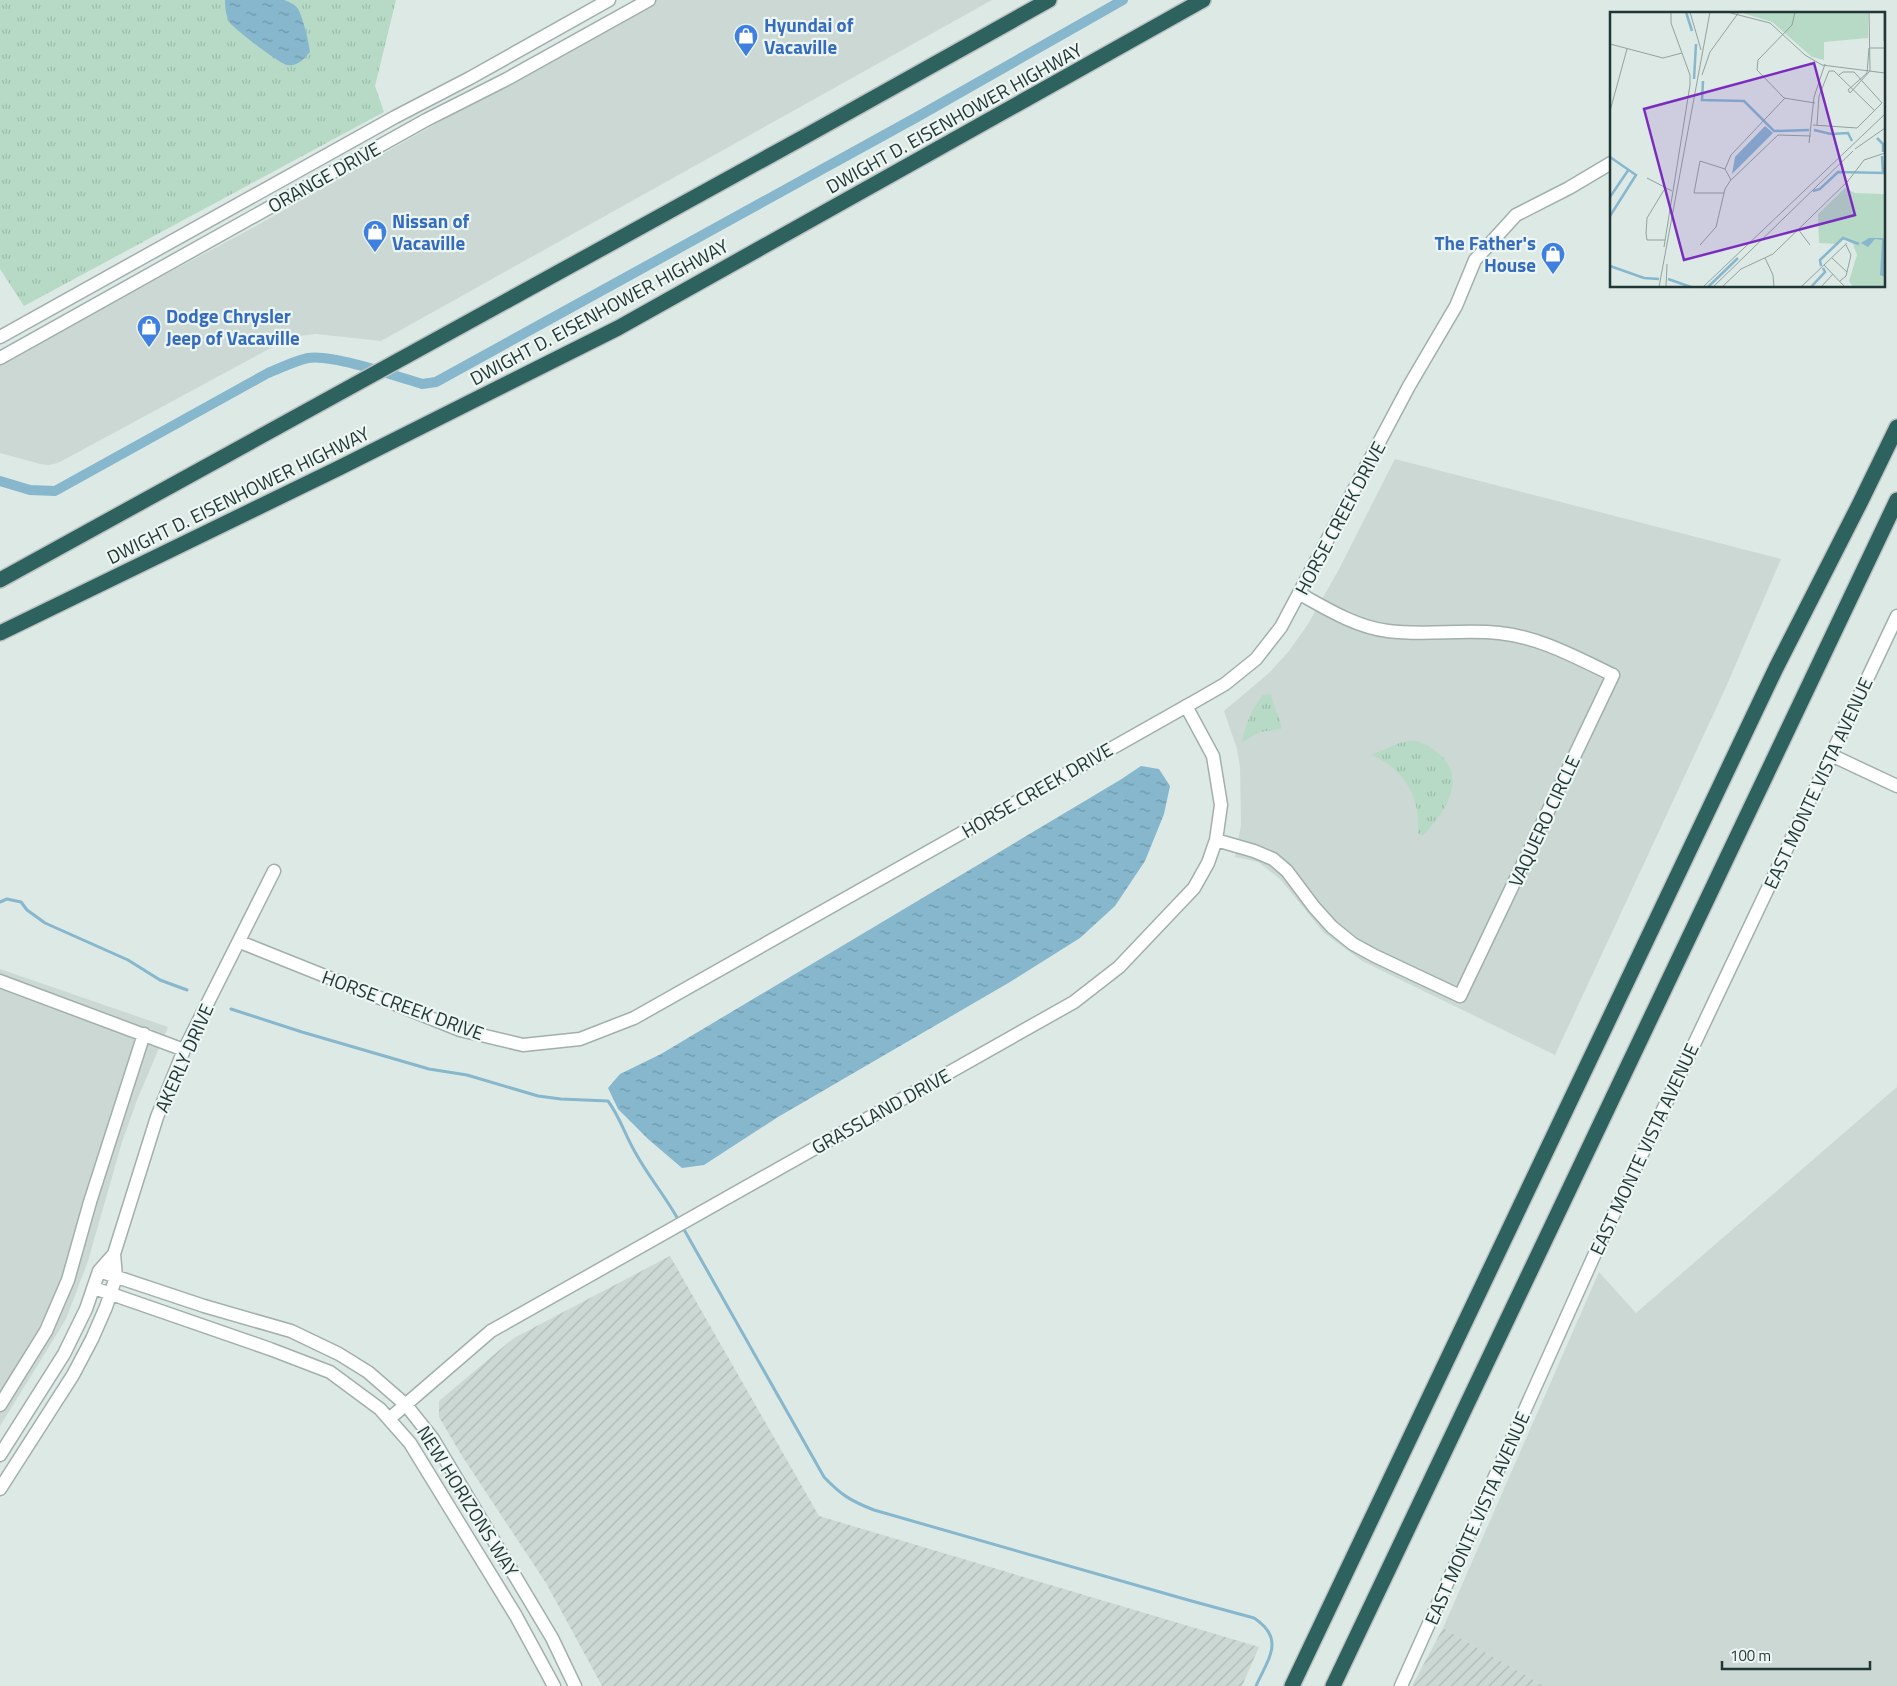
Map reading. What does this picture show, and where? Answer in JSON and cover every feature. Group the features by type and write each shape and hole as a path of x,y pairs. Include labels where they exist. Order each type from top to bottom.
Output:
{"highway":[{"name":"DWIGHT D. EISENHOWER HIGHWAY","path":"0,580 1049,0"},
{"name":"DWIGHT D. EISENHOWER HIGHWAY","path":"0,633 339,468 618,328 1203,0"},
{"path":"1292,1686 1776,668 1897,427"},
{"path":"1333,1686 1897,500"}],"street":[{"name":"ORANGE DRIVE","path":"0,337 610,0"},
{"name":"ORANGE DRIVE","path":"0,358 419,124 507,79 629,5 649,0"},
{"name":"HORSE CREEK DRIVE","path":"240,942 460,1030 523,1045 580,1039 634,1018 1225,684 1256,659 1281,627 1409,386 1456,306 1475,260 1516,214 1569,188 1610,164"},
{"path":"15,328 23,345"},
{"name":"VAQUERO CIRCLE","path":"1216,840 1254,851 1273,859 1287,872 1332,927 1353,944 1460,996 1613,675 1559,649 1529,639 1500,633 1468,631 1402,633 1378,629 1342,617 1300,594"},
{"name":"EAST MONTE VISTA AVENUE","path":"1401,1686 1597,1249 1897,616"},
{"name":"GRASSLAND DRIVE","path":"389,1419 491,1331 1074,1002 1119,967 1194,888 1208,863 1216,840 1221,805 1213,756 1186,706"},
{"path":"1831,755 1897,786"},
{"name":"AKERLY DRIVE","path":"0,1489 73,1375 92,1339 116,1277 114,1254 157,1117 184,1050 240,942 274,871"},
{"path":"0,981 184,1050"},
{"path":"0,1405 46,1331 68,1280 90,1202 144,1034"},
{"name":"AKERLY DRIVE","path":"0,1455 64,1354 94,1288 99,1271 114,1254"},
{"name":"NEW HORIZONS WAY","path":"99,1271 204,1306 291,1331 339,1354 368,1372 406,1405 438,1447 552,1638 575,1686"},
{"name":"NEW HORIZONS WAY","path":"94,1288 270,1349 330,1372 380,1409 410,1443 516,1616 554,1686"}],"shaded area":[{"path":"654,0 992,0 381,341 316,334 291,337 58,463 40,464 0,453 0,363 254,227"},
{"path":"1395,459 1781,559 1726,687 1555,1055 1362,961 1324,933 1280,879 1258,862 1235,857 1241,825 1240,767 1237,749 1224,711 1269,673 1289,651 1308,624 1338,571"},
{"path":"0,969 168,1027 137,1100 122,1142 88,1261 66,1319 0,1426"},
{"path":"1897,1087 1897,1686 1544,1686 1443,1628 1599,1272 1636,1313"},
{"path":"670,1256 819,1516 1259,1647 1242,1686 602,1686 546,1583 462,1456 439,1417 439,1401 514,1338"},
{"path":"1443,1628 1544,1686 1412,1686"}],"green space":[{"path":"0,0 396,0 375,86 384,112 24,306 0,269"},
{"path":"1271,694 1281,729 1260,732 1242,742 1247,723 1255,706 1263,695"},
{"path":"1410,741 1428,746 1438,753 1447,763 1452,773 1450,795 1445,806 1439,817 1423,836 1418,833 1417,808 1408,786 1393,768 1371,755 1399,743"}],"water":[{"path":"225,0 284,0 294,4 302,18 310,52 303,60 294,65 287,65 276,59 230,23 226,12"},
{"path":"1141,766 1159,769 1170,786 1164,814 1145,861 1115,906 1080,938 1010,982 778,1117 704,1165 682,1168 648,1139 618,1109 608,1088 620,1074 661,1054"}],"waterway":[{"path":"0,481 30,490 55,491 268,373 308,358 348,362 422,384 436,382 917,117 1123,0"},
{"path":"0,902 7,899 21,902 27,910 45,923 128,960 160,980 187,990"},
{"path":"231,1009 429,1069 467,1075 538,1096 608,1101 616,1113 631,1146 679,1221"},
{"path":"682,1226 824,1477 841,1493 874,1510 1254,1618 1264,1626 1270,1634 1272,1642 1272,1650 1256,1686"}],"place":[{"name":"Hyundai of Vacaville","path":"746,57"},
{"name":"Nissan of Vacaville","path":"375,253"},
{"name":"The Father's House","path":"1553,275"},
{"name":"Dodge Chrysler Jeep of Vacaville","path":"149,348"}]}
